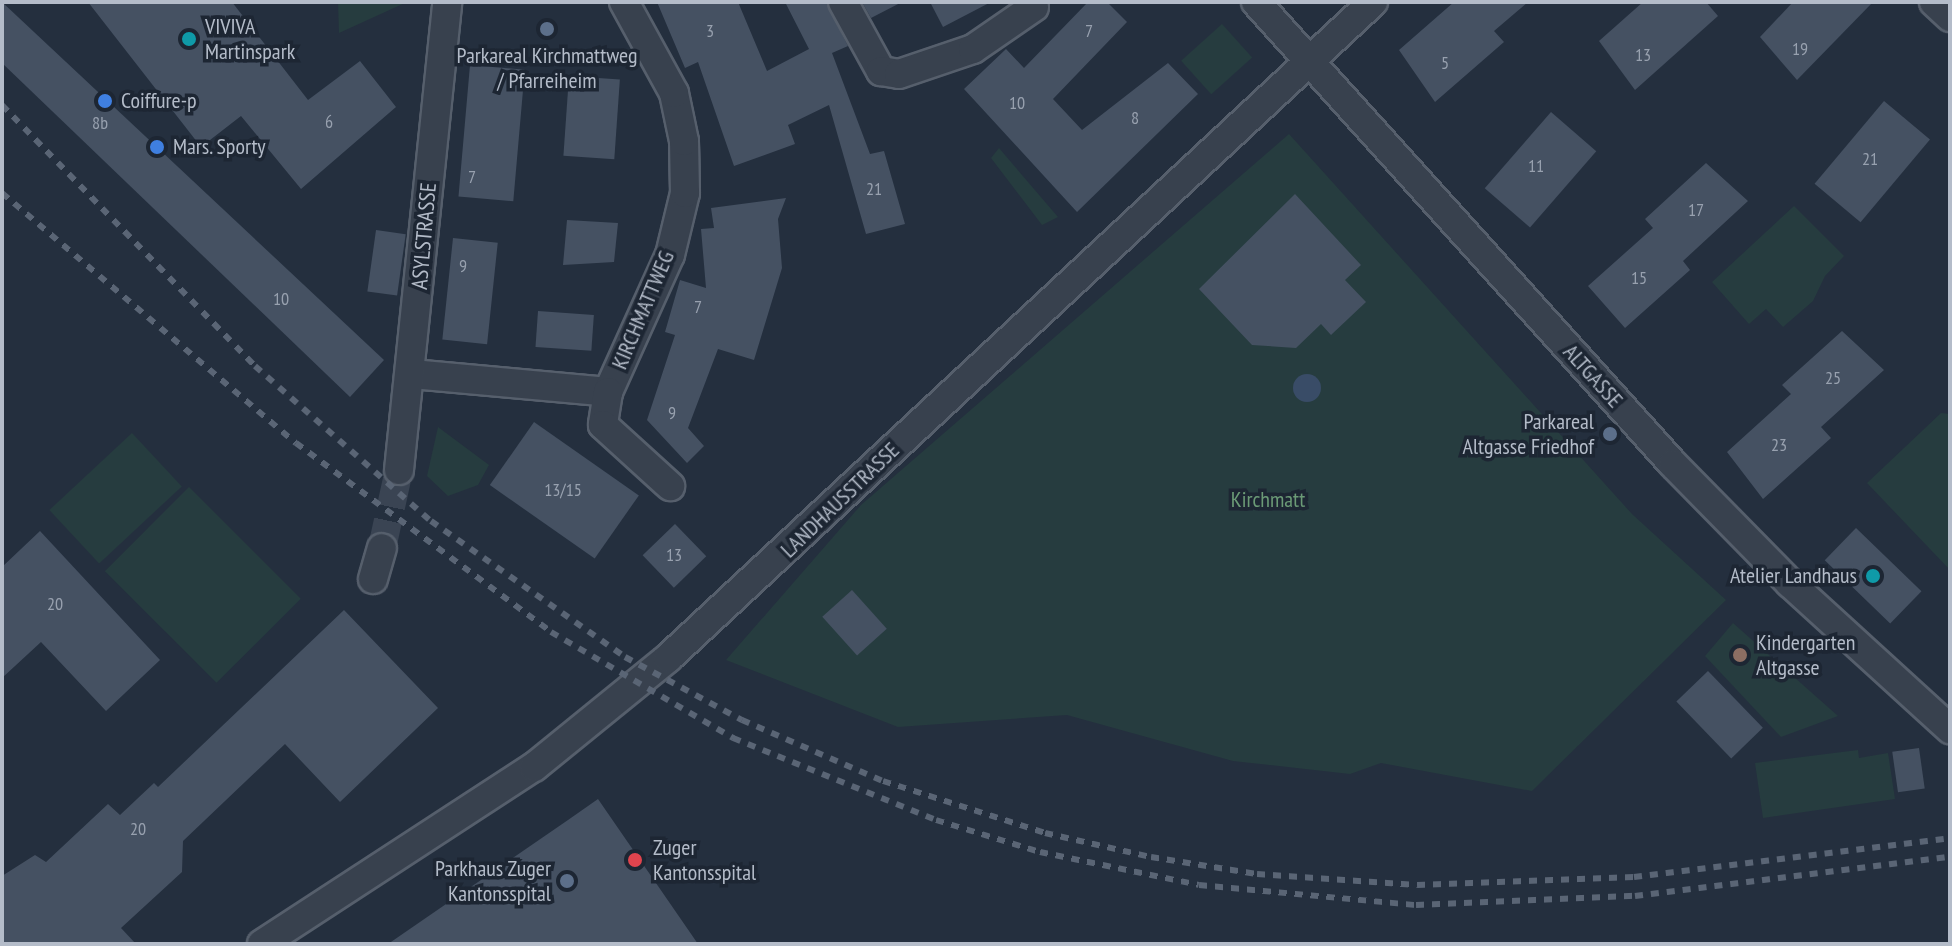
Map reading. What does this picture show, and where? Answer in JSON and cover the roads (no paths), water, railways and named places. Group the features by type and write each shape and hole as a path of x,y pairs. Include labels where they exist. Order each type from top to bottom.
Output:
{"street":[{"name":"ASYLSTRASSE","path":"399,470 412,374 447,2"},
{"name":"KIRCHMATTWEG","path":"624,2 674,93 684,141 685,193 670,255 608,392 603,425 670,486"},
{"path":"843,2 881,71 899,74 973,49 1034,7"},
{"name":"ALTGASSE","path":"1256,2 1673,464 1822,613 1950,729"},
{"name":"LANDHAUSSTRASSE","path":"262,944 557,750 716,616 1305,59 1373,2"},
{"path":"1934,2 1950,17"},
{"name":"KIRCHMATTWEG","path":"412,374 608,392"},
{"path":"373,579 382,548"}],"water":[{"path":"1307,374 1317,378 1321,388 1317,398 1307,402 1297,398 1293,388 1297,378"}],"tunnel":[{"path":"382,548 399,470"}],"railway":[{"path":"2,105 255,366 431,521 625,657 742,720 883,781 1045,833 1151,857 1257,874 1417,885 1634,877 1950,838"},
{"path":"2,193 296,443 551,632 733,738 936,820 1040,852 1199,885 1416,905 1635,896 1950,857"}],"place":[{"name":"Parkareal Kirchmattweg / Pfarreiheim","path":"547,29"},
{"name":"VIVIVA Martinspark","path":"189,39"},
{"name":"Coiffure-p","path":"105,101"},
{"name":"Mars. Sporty","path":"157,147"},
{"name":"Parkareal Altgasse Friedhof","path":"1610,434"},
{"name":"Atelier Landhaus","path":"1873,576"},
{"name":"Kindergarten Altgasse","path":"1740,655"},
{"name":"Zuger Kantonsspital","path":"635,860"},
{"name":"Parkhaus Zuger Kantonsspital","path":"567,881"}],"park label":[{"name":"Kirchmatt","path":"1268,500"}]}
